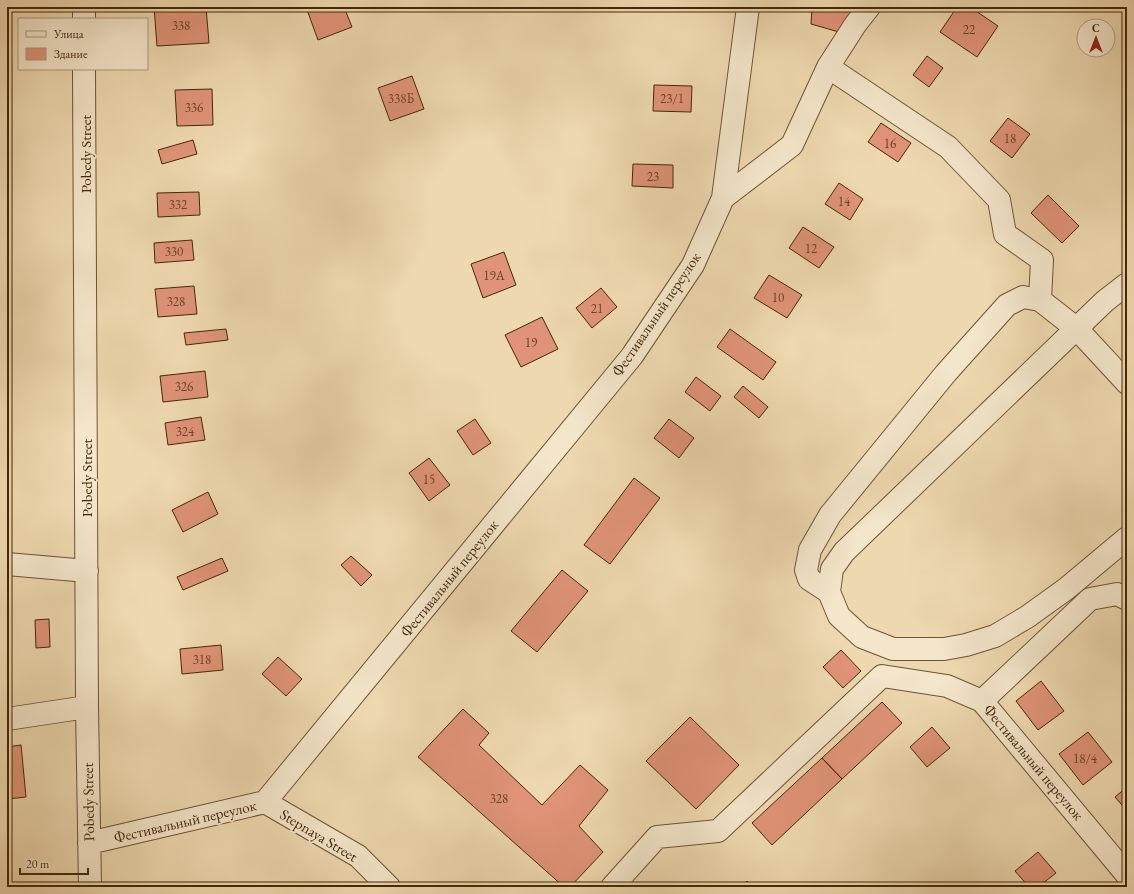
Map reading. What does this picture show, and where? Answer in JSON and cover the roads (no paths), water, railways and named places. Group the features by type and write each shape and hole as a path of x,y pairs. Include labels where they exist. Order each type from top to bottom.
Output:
{"street":[{"path":"84,7 84,18"},
{"name":"Фестивальный переулок","path":"89,843 265,802 632,356 693,265 723,198 748,7"},
{"name":"Фестивальный переулок","path":"723,198 792,145 828,67 855,25 869,7"},
{"path":"828,67 948,146 999,200 1005,234 1042,260 1040,300"},
{"name":"Pobedy Street","path":"84,70 86,571 90,887"},
{"path":"1127,284 1105,301 844,552 832,569 829,592 839,616 862,637 893,649 944,649 966,645 995,636 1027,617 1066,589 1127,538"},
{"path":"829,592 809,579 806,570 810,550 830,515 946,373 1007,305 1023,297 1040,300 1077,329 1127,383"},
{"path":"7,564 86,571"},
{"name":"Фестивальный переулок","path":"1127,599 1117,594 1090,599 982,702 1127,875"},
{"path":"612,887 657,837 718,831 882,676 893,649"},
{"path":"882,676 947,686 982,702"},
{"path":"7,719 87,707"},
{"name":"Stepnaya Street","path":"265,802 358,856 389,887"}]}
